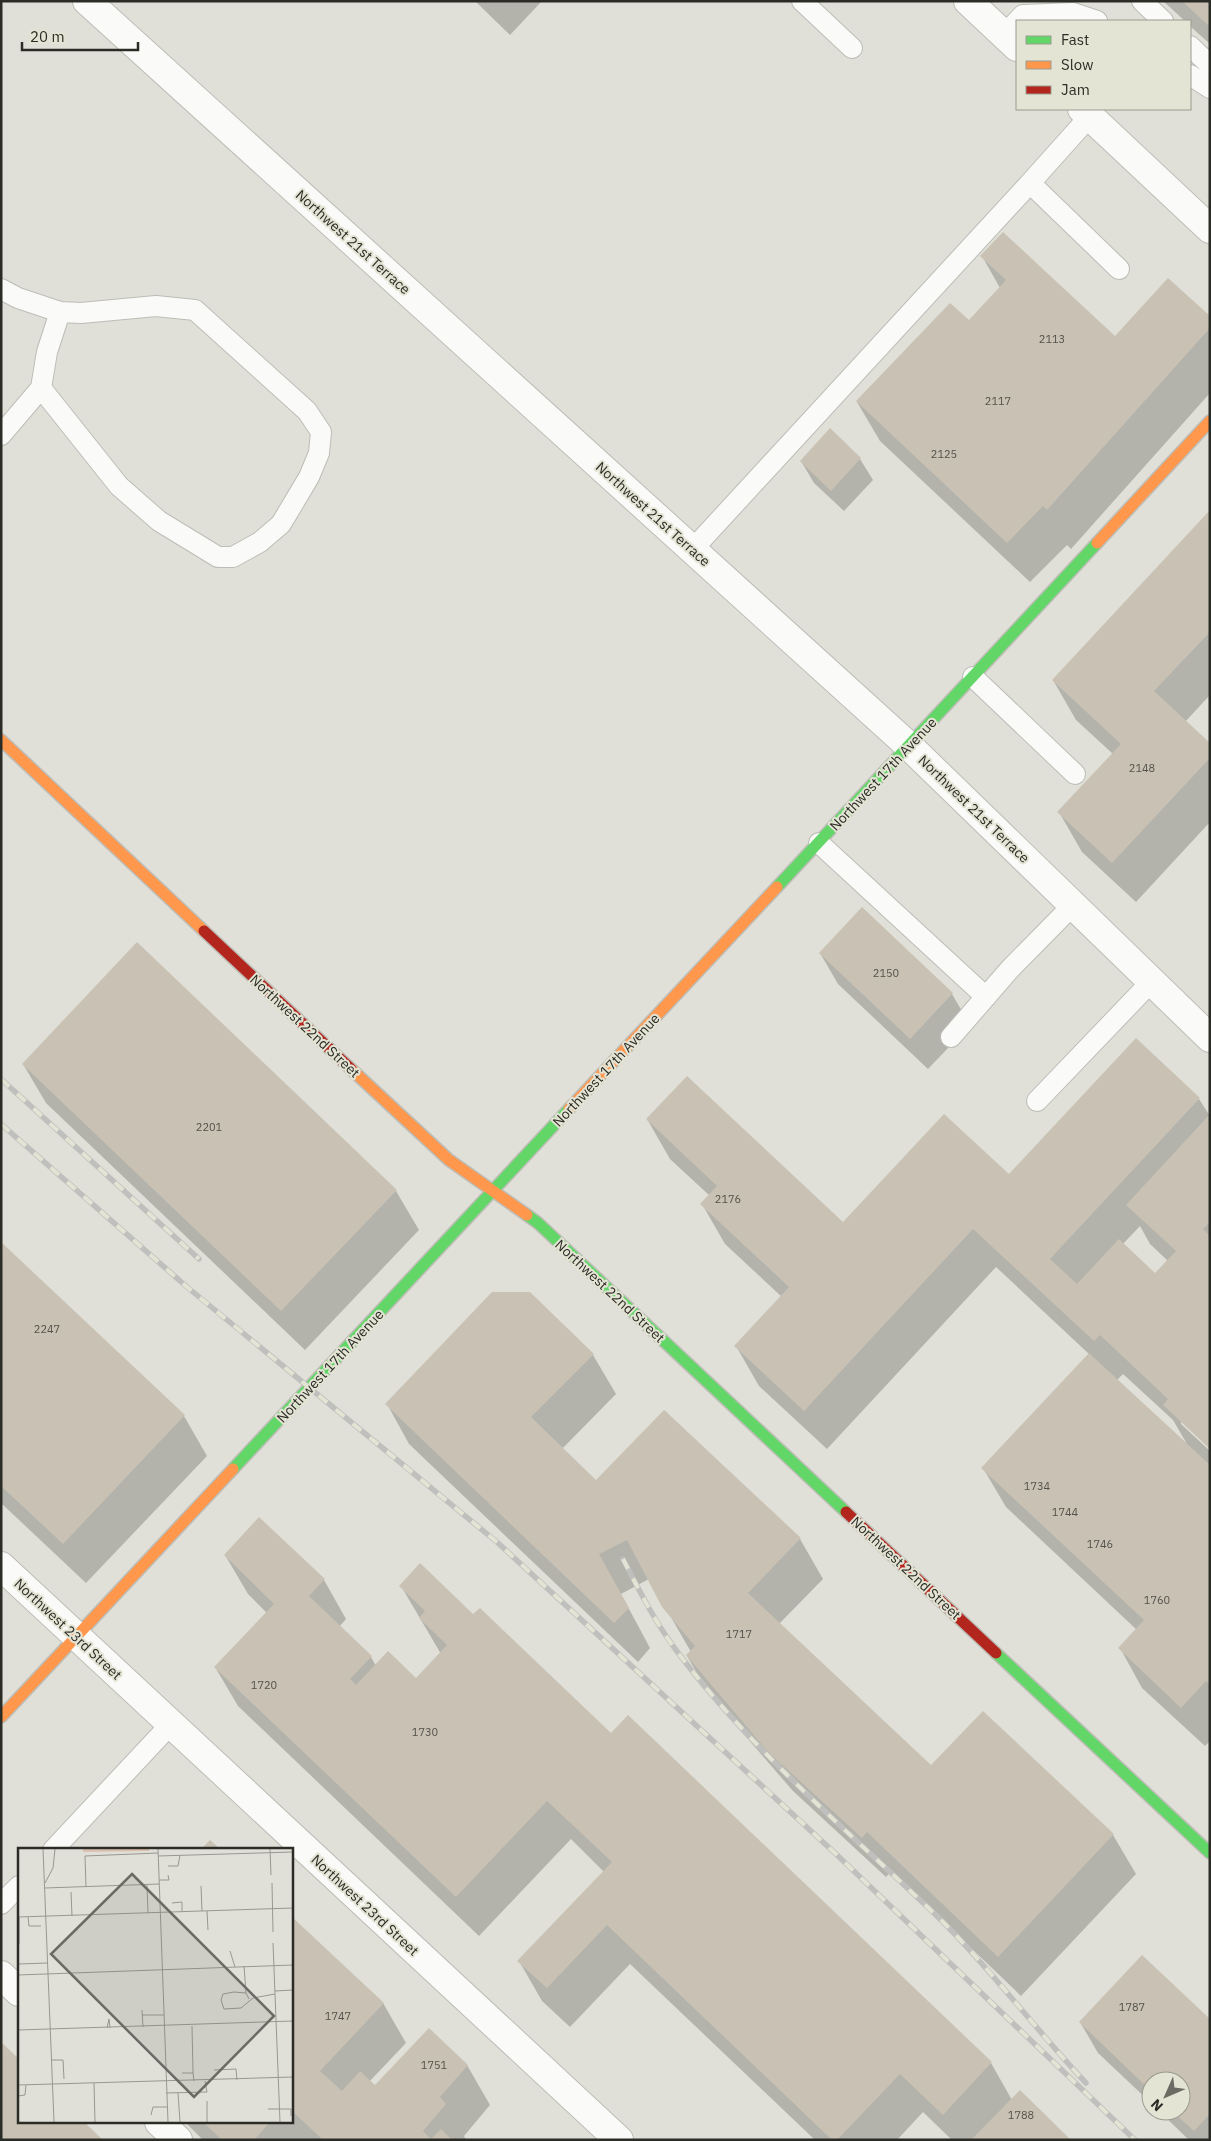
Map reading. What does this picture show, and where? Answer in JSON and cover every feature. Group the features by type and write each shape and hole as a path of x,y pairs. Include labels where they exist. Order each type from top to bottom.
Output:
{"main road":[{"name":"Northwest 17th Avenue","path":"1,1717 819,843 1210,421"},
{"name":"Northwest 22nd Street","path":"1,740 449,1160 494,1190 538,1223 1210,1854"}],"street":[{"name":"Northwest 21st Terrace","path":"87,1 909,746 1210,1038"},
{"path":"968,1 1011,41"},
{"path":"1086,112 1210,228"},
{"name":"Northwest 23rd Street","path":"1,1566 619,2140"},
{"path":"1,1975 18,1991"},
{"path":"161,2124 178,2140"}],"lane":[{"path":"802,1 852,48"},
{"path":"1142,1 1162,20"},
{"path":"1019,20 1023,8 1073,13 1094,20"},
{"path":"1011,41 1016,27"},
{"path":"1191,47 1210,65"},
{"path":"1191,75 1210,88"},
{"path":"692,550 1030,183 1086,112"},
{"path":"1030,183 1119,269"},
{"path":"1,289 18,298 60,312 156,306 194,310 306,411 321,432 319,452 305,486 281,524 260,542 233,557 218,557 159,521 119,486 42,388"},
{"path":"1,435 42,388 47,352 60,312"},
{"path":"973,677 1075,774"},
{"path":"819,843 986,998"},
{"path":"950,1037 1073,905"},
{"path":"1036,1101 1152,981"},
{"path":"55,1848 170,1725"},
{"path":"1,1904 18,1887"}],"building":[{"path":"1182,1 1210,1 1210,27"},
{"path":"1003,232 1115,336 1168,278 1210,316 1210,328 1047,510 1043,506 1007,543 856,401 950,303 969,320 1006,280 980,256"},
{"path":"830,428 861,458 831,491 800,461"},
{"path":"1210,510 1210,632 1154,691 1210,743 1210,758 1112,863 1057,812 1121,744 1052,680"},
{"path":"862,907 953,993 910,1039 819,953"},
{"path":"137,942 397,1190 281,1311 22,1064"},
{"path":"1136,1038 1200,1098 1050,1259 1077,1284 1119,1239 1155,1273 1176,1251 1126,1205 1210,1114 1210,1222 1203,1229 1210,1236 1210,1449 1163,1405 1168,1399 1100,1335 1094,1341 973,1229 804,1411 734,1346 789,1287 700,1204 717,1186 646,1119 687,1076 843,1222 944,1114 1009,1174"},
{"path":"1,1242 185,1415 63,1544 1,1486"},
{"path":"492,1292 530,1292 594,1354 531,1417 596,1480 664,1410 801,1538 748,1593 931,1765 983,1711 1114,1834 998,1957 867,1832 862,1838 768,1752 686,1655 695,1646 662,1607 627,1540 599,1554 629,1608 614,1623 385,1404"},
{"path":"1089,1353 1210,1465 1210,1685 1206,1681 1181,1708 1118,1648 1144,1620 981,1468"},
{"path":"259,1517 325,1579 309,1596 372,1656 350,1679 356,1685 388,1651 416,1678 447,1645 419,1618 425,1611 399,1586 420,1563 473,1614 480,1608 611,1733 628,1715 992,2062 943,2115 900,2074 837,2140 832,2140 607,1925 547,1988 517,1961 612,1862 547,1801 456,1897 214,1667 274,1604 224,1555"},
{"path":"210,1840 219,1848 202,1848"},
{"path":"292,1917 384,2003 320,2071 342,2091 360,2071 375,2085 429,2028 468,2065 440,2097 446,2104 423,2131 431,2139 441,2129 452,2140 323,2140 292,2111"},
{"path":"1142,1955 1210,2019 1210,2114 1194,2131 1183,2121 1191,2121 1191,2071 1141,2071 1141,2081 1079,2022"},
{"path":"1,2042 18,2058 18,2124 86,2124 103,2140 1,2140"},
{"path":"1020,2090 1071,2140 971,2140"},
{"path":"205,2124 268,2124 254,2140 222,2140"}],"railway":[{"path":"1,1079 199,1259"},
{"path":"1,1124 187,1287 498,1543 836,1854 1135,2140"},
{"path":"623,1559 668,1639 737,1723 804,1791 962,1941 1086,2083"}],"traffic: fast":[{"path":"777,887 1097,543"},
{"path":"233,1469 569,1109"},
{"path":"527,1215 538,1223 846,1512"},
{"path":"996,1653 1210,1853"}],"traffic: slow":[{"path":"1097,543 1210,421"},
{"path":"1,740 204,931"},
{"path":"569,1109 777,887"},
{"path":"351,1069 449,1160 527,1215"},
{"path":"1,1717 233,1469"}],"traffic: jam":[{"path":"204,931 351,1069"},
{"path":"846,1512 996,1653"}]}
